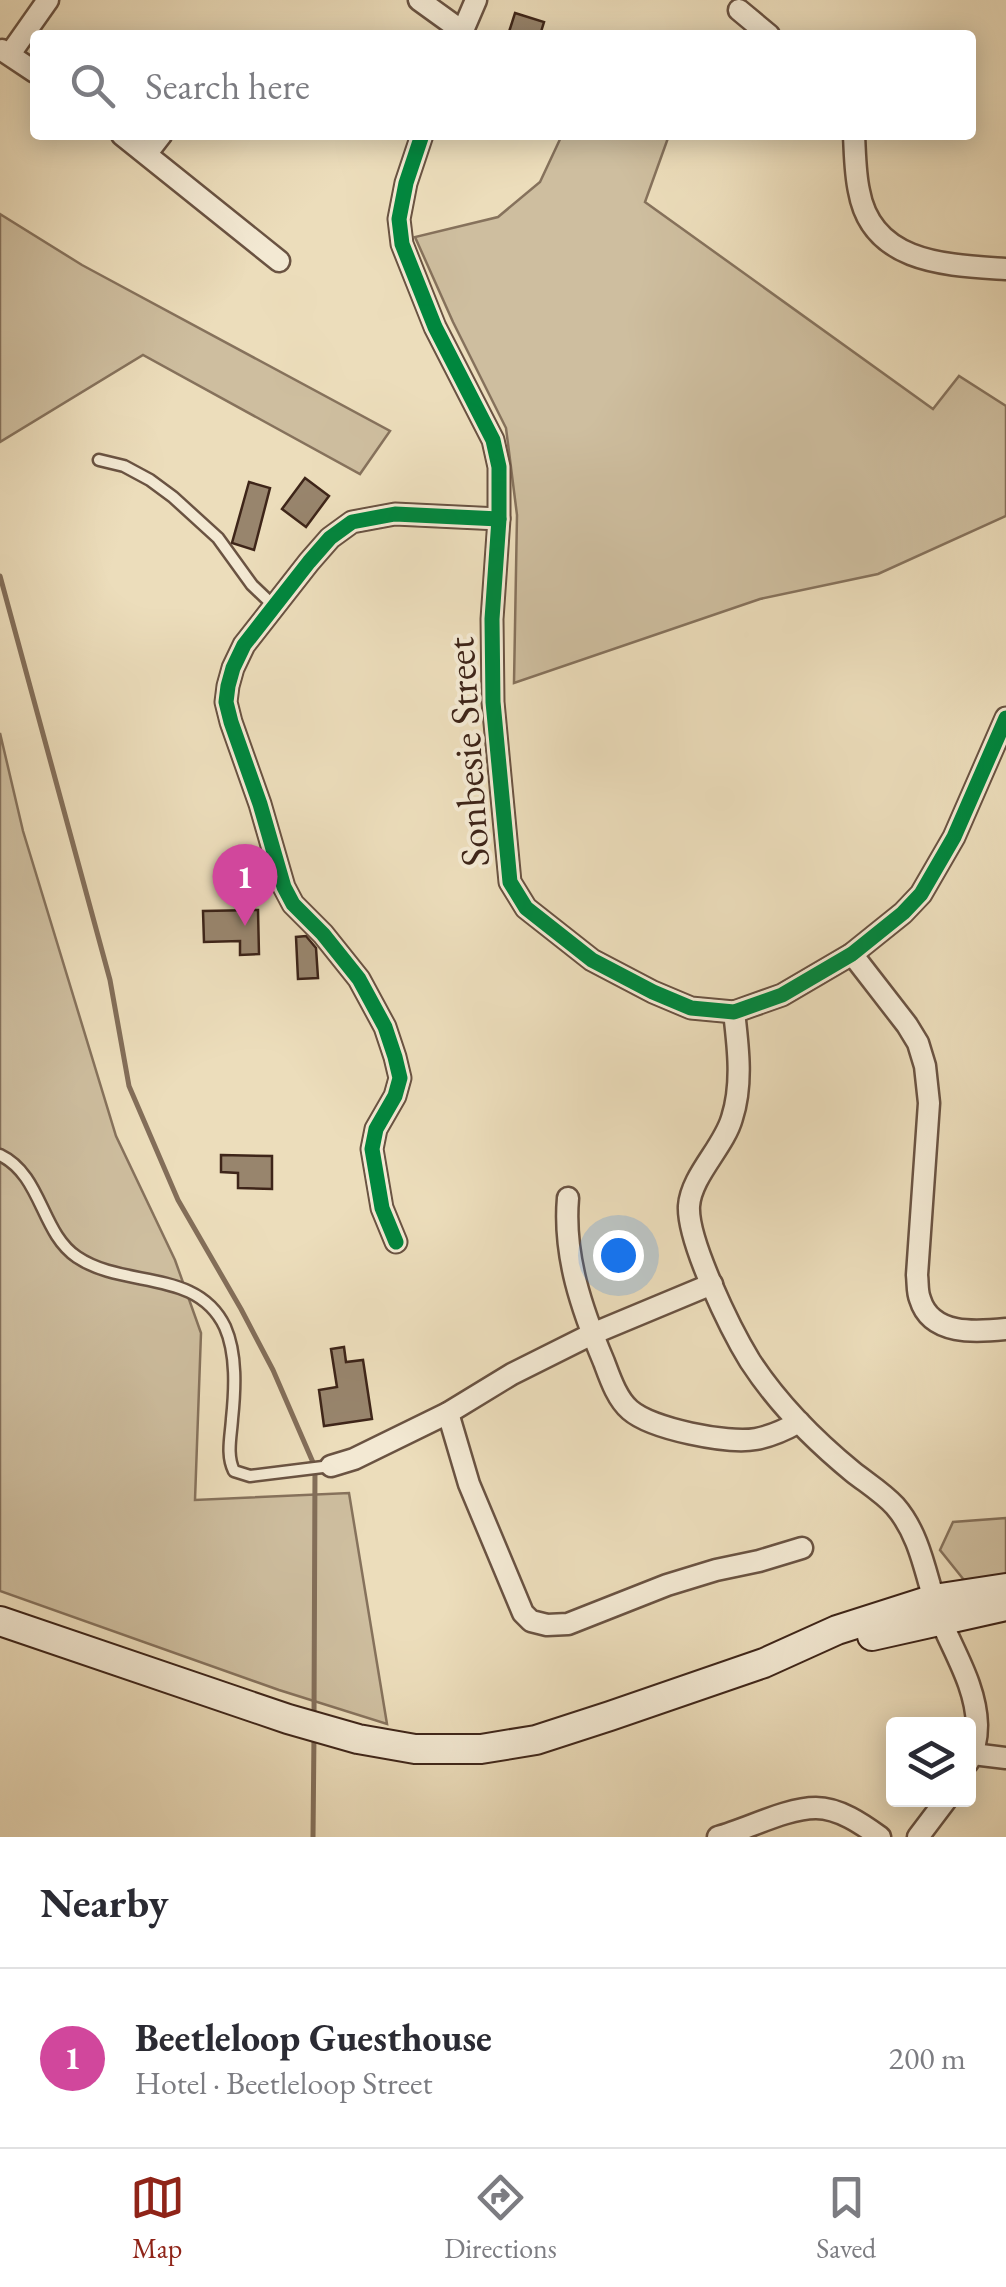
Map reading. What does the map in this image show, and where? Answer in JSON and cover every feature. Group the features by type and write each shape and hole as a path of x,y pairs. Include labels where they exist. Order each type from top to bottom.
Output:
{"main road":[{"path":"0,1621 358,1739 416,1749 481,1749 536,1740 764,1663 876,1635 1006,1588"},
{"path":"937,1610 1006,1606"}],"street":[{"path":"30,68 5,51 48,0"},
{"path":"419,0 457,30"},
{"path":"462,30 476,0"},
{"path":"739,10 763,30"},
{"path":"129,140 279,261"},
{"path":"147,153 157,140"},
{"name":"Sonbesie Street","path":"420,140 399,219 402,244 436,327 494,440 499,467 492,702 510,882 526,908 592,960 691,1008 734,1012 782,995 852,954 922,894 954,838 1006,718"},
{"path":"854,140 859,193 884,240 918,259 1006,270"},
{"path":"396,1242 382,1208 372,1149 376,1129 395,1096 400,1078 395,1057 385,1027 359,978 293,904 284,887 226,702 233,668 244,644 330,538 352,522 394,514 499,519"},
{"path":"852,954 907,1026 918,1043 925,1066 929,1103 918,1297 925,1312 959,1331 1006,1329"},
{"path":"734,1012 737,1095 732,1120 696,1184 689,1205 692,1233 748,1357 774,1395 900,1513 917,1544 937,1610 964,1670 976,1717"},
{"path":"568,1198 567,1234 580,1300 626,1407 664,1426 727,1440 752,1440 776,1434 799,1422"},
{"path":"331,1466 354,1459 448,1413 512,1374 592,1334 712,1284"},
{"path":"448,1413 482,1516 523,1614 531,1621 568,1624 667,1585 802,1548"},
{"path":"976,1758 1006,1758"},
{"path":"918,1837 941,1807"},
{"path":"718,1837 818,1808 844,1815 880,1837"}],"lane":[{"path":"99,460 124,466 172,496 218,538 252,585 274,606"},
{"path":"0,1155 22,1171 56,1233 73,1255 95,1268 188,1290 202,1298 224,1326 232,1353 229,1461 234,1471 250,1476 331,1466"}],"shaded area":[{"path":"560,140 667,140 645,202 933,409 959,376 1006,406 1006,516 878,574 760,599 514,683 517,515 506,428 415,237 498,217 540,182"},
{"path":"0,214 82,265 390,431 360,474 143,355 0,442"},
{"path":"0,733 23,831 116,1136 175,1260 201,1333 195,1500 349,1493 387,1724 0,1591"},
{"path":"1006,1518 1006,1575 964,1580 940,1550 953,1522"}],"building":[{"path":"515,13 544,22 542,30 510,30"},
{"path":"305,478 329,496 306,527 282,509"},
{"path":"249,482 270,488 254,550 232,543"},
{"path":"258,910 259,954 240,955 240,941 204,942 203,911"},
{"path":"306,936 316,948 318,978 298,979 296,937"},
{"path":"221,1155 272,1156 272,1189 238,1188 238,1173 221,1172"},
{"path":"344,1347 346,1362 363,1360 372,1419 324,1426 319,1390 337,1387 331,1349"}],"waterway":[{"path":"0,576 110,980 129,1086 178,1200 273,1370 315,1467 314,1719"},
{"path":"313,1837 314,1735"}],"cycle path":[{"path":"420,140 399,219 402,244 435,327 493,440 499,467 492,619 493,702 510,882 526,908 592,960 691,1008 734,1012 782,995 852,954 921,894 954,837 1006,718"},
{"path":"396,1242 382,1208 372,1149 376,1129 395,1096 400,1078 395,1057 385,1027 359,979 293,904 284,887 231,722 226,702 228,686 244,645 330,538 352,522 395,514 499,519"}],"place":[{"name":"Beetleloop Guesthouse","path":"245,926"}]}
